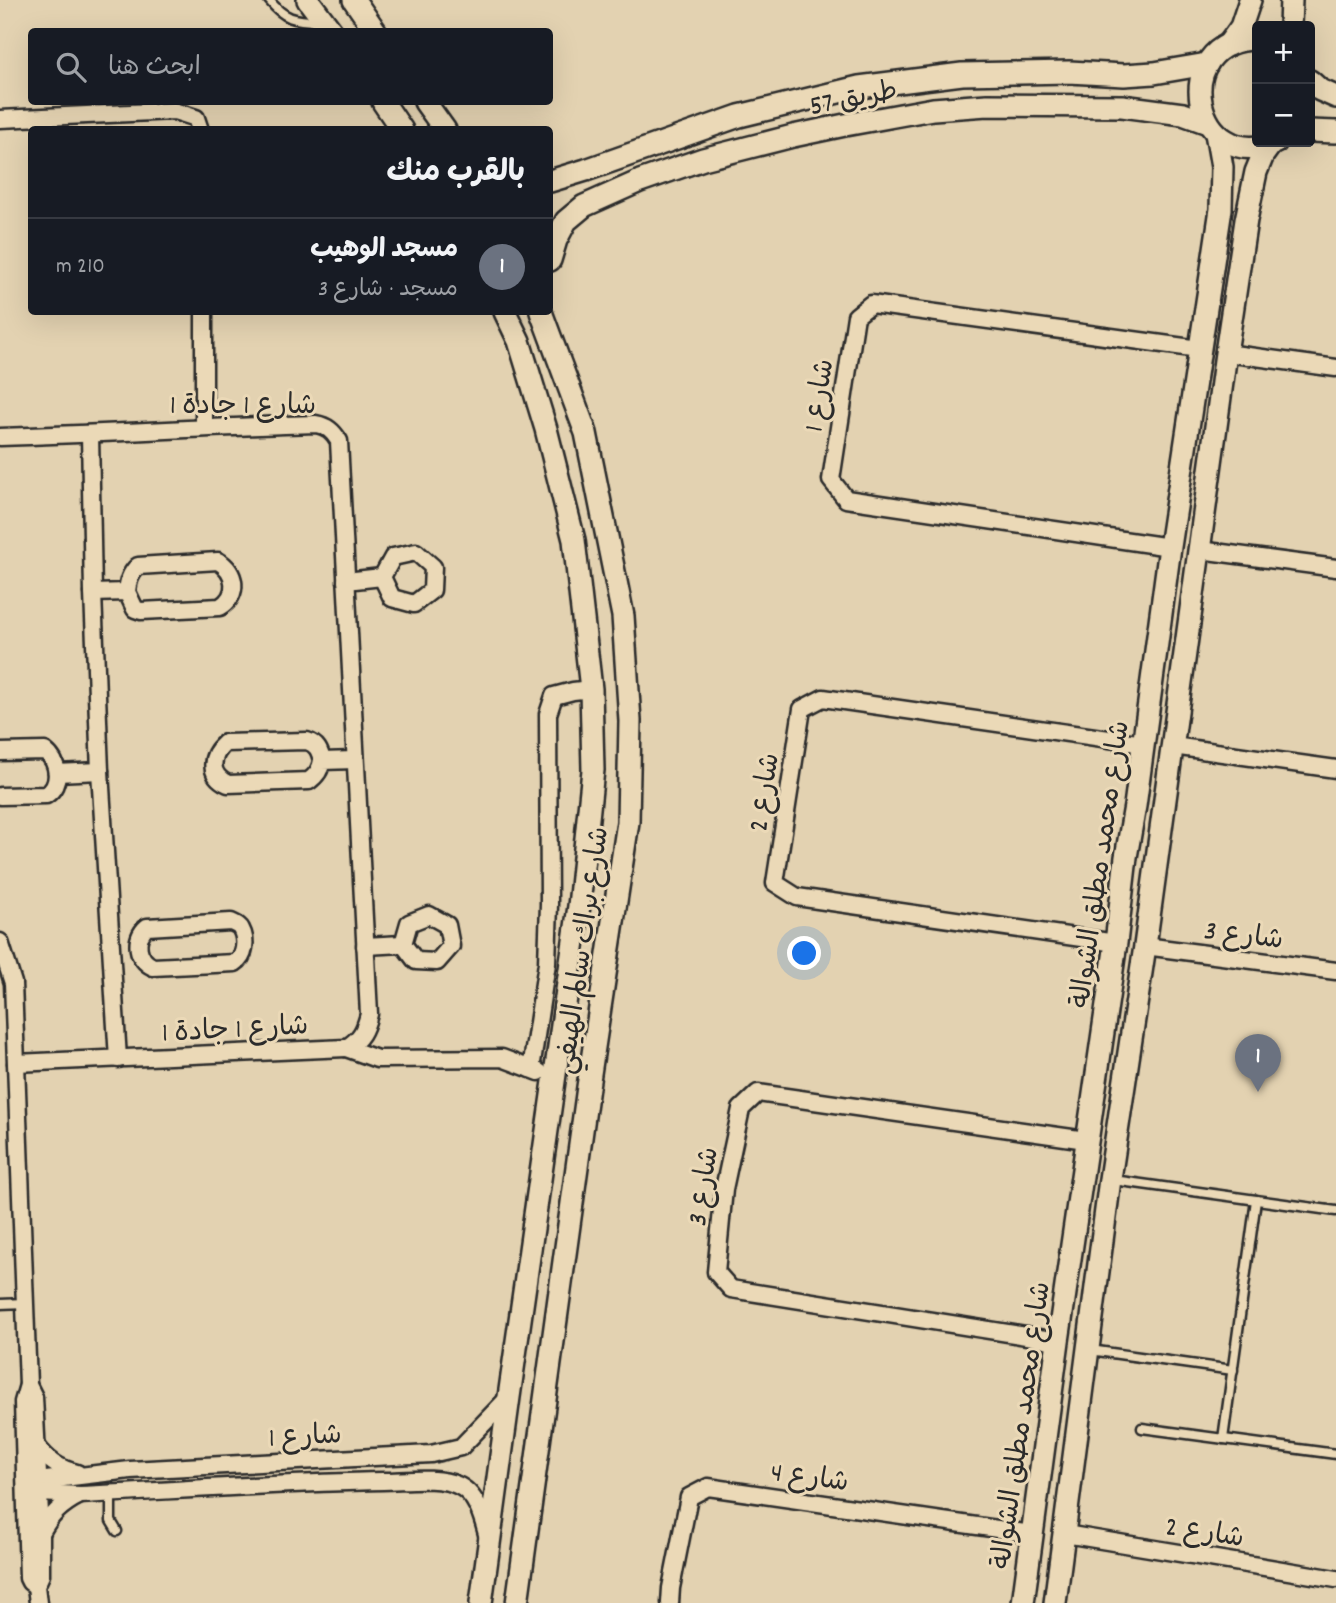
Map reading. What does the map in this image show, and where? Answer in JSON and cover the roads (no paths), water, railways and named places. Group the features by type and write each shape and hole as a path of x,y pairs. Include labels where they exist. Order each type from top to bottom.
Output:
{"street":[{"path":"308,0 328,26"},
{"path":"354,0 373,28"},
{"path":"1228,45 1241,27 1250,0"},
{"path":"1290,21 1291,0"},
{"path":"1207,64 1228,45 1252,40"},
{"name":"طريق 57","path":"553,180 738,116 859,87 962,75 1069,72 1124,75 1207,64"},
{"name":"شارع محمد مطلق الشوالة","path":"1023,1603 1170,547 1221,209 1222,167 1212,128 1203,114 1199,94 1207,64"},
{"path":"1313,84 1336,97"},
{"path":"859,87 859,107 867,121"},
{"name":"طريق 57","path":"553,250 566,221 584,206 640,181 703,159 793,136 933,109 987,104 1122,106 1182,114 1212,128 1233,143 1252,147"},
{"path":"385,105 399,126"},
{"path":"427,105 442,126"},
{"path":"0,119 174,111 196,118 199,126"},
{"path":"1315,131 1336,132"},
{"name":"شارع محمد مطلق الشوالة","path":"1055,1602 1110,1179 1157,864 1245,220 1256,172 1270,147"},
{"name":"شارع 1","path":"1170,547 846,499 831,480 856,316 871,304 1199,349"},
{"path":"204,315 204,427"},
{"name":"شارع براك سالم الهيفي","path":"481,1603 572,961 593,770 591,689 574,540 546,429 519,341 506,315"},
{"name":"شارع براك سالم الهيفي","path":"517,1603 588,1087 628,822 630,722 623,616 586,433 543,315"},
{"path":"1226,353 1336,368"},
{"name":"شارع 1 جادة 1","path":"0,437 316,424 335,434 339,441 369,1014 362,1035 346,1048 16,1063"},
{"path":"90,434 100,771 118,1059"},
{"path":"1200,550 1336,568"},
{"path":"218,561 230,572 233,583 232,596 220,607 141,611 135,608 127,592 132,571 138,566 218,561"},
{"path":"346,581 382,577"},
{"path":"93,593 127,592"},
{"path":"531,1069 547,962 548,714 554,696 591,689"},
{"name":"شارع 2","path":"1116,943 797,897 775,883 802,709 823,698 1144,744"},
{"path":"307,741 313,743 320,752 322,761 321,769 309,781 229,784 216,776 214,767 214,757 225,743 307,741"},
{"path":"1173,746 1336,769"},
{"path":"0,752 46,751 54,761 57,773 56,785 46,795 0,796"},
{"path":"322,761 355,760"},
{"path":"57,773 100,771"},
{"path":"1135,806 1139,818 1148,822 1157,822 1164,810"},
{"path":"1126,857 1136,851 1143,851 1151,855 1157,864"},
{"path":"549,904 569,900 579,906"},
{"path":"231,922 242,930 244,943 243,954 235,963 153,967 141,958 138,948 142,932 147,927 231,922"},
{"path":"0,942 13,983 28,1385 23,1402 41,1533 41,1575 36,1586 38,1603"},
{"path":"365,946 403,944"},
{"name":"شارع 3","path":"1145,946 1336,971"},
{"path":"111,951 138,948"},
{"path":"572,961 578,971 588,976 599,974 607,965"},
{"path":"346,1048 377,1059 502,1058 554,1076 581,1081 588,1087"},
{"name":"شارع 3","path":"1058,1341 731,1289 716,1272 724,1189 741,1109 758,1093 1086,1140"},
{"path":"28,1385 34,1397 36,1445 28,1578 36,1586"},
{"name":"شارع 1","path":"34,1487 83,1474 130,1470 431,1454 461,1447 509,1397"},
{"name":"شارع 1","path":"36,1445 56,1465 73,1473 83,1474"},
{"path":"400,1481 408,1474 410,1466 405,1454"},
{"name":"شارع 1","path":"34,1487 80,1495 438,1480 458,1485 472,1497 489,1542"},
{"name":"شارع 4","path":"670,1603 689,1497 708,1487 1032,1534"},
{"path":"41,1533 53,1514 80,1495"},
{"name":"شارع 2","path":"1065,1534 1336,1579"}],"lane":[{"path":"269,0 284,15 328,26"},
{"path":"1110,1179 1336,1211"},
{"path":"1223,1439 1256,1200"},
{"path":"0,1304 25,1303"},
{"path":"1088,1350 1233,1370"},
{"path":"1142,1428 1336,1454"},
{"path":"111,1494 111,1521 117,1531"}],"place":[{"name":"مسجد الوهيب","path":"1258,1092"}]}
